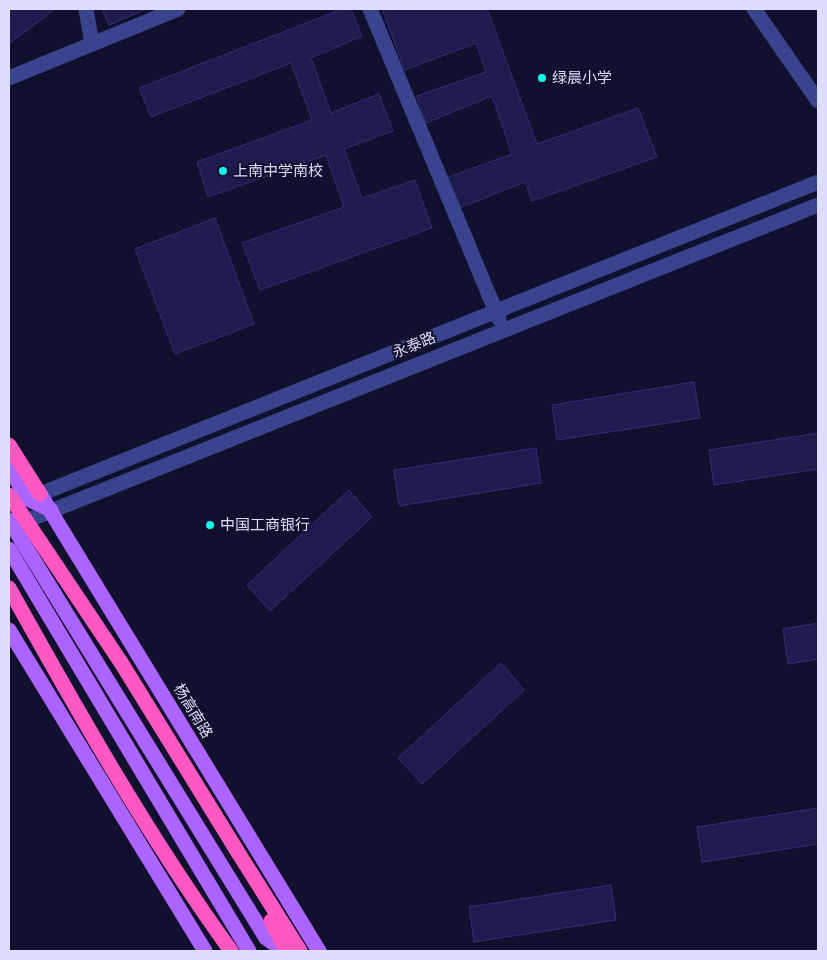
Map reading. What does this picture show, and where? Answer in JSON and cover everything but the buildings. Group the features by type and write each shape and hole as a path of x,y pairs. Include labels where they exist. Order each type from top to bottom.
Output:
{"highway":[{"path":"9,445 34,496"},
{"path":"9,495 122,664 300,951"},
{"path":"9,588 179,892 222,951"},
{"path":"239,854 285,951"},
{"path":"179,892 231,951"}],"main road":[{"path":"9,468 34,496 10,525 266,938 285,951"},
{"name":"杨高南路","path":"34,496 52,510 319,951"},
{"path":"9,550 249,951"},
{"path":"9,630 179,892 205,951"}],"street":[{"path":"86,9 92,44"},
{"path":"9,78 178,9"},
{"path":"370,9 503,331"},
{"path":"754,9 818,101"},
{"name":"永泰路","path":"9,506 818,182"},
{"name":"永泰路","path":"10,525 52,510 818,205"}],"place":[{"name":"绿晨小学","path":"542,78"},
{"name":"上南中学南校","path":"223,171"},
{"name":"中国工商银行","path":"210,525"}]}
